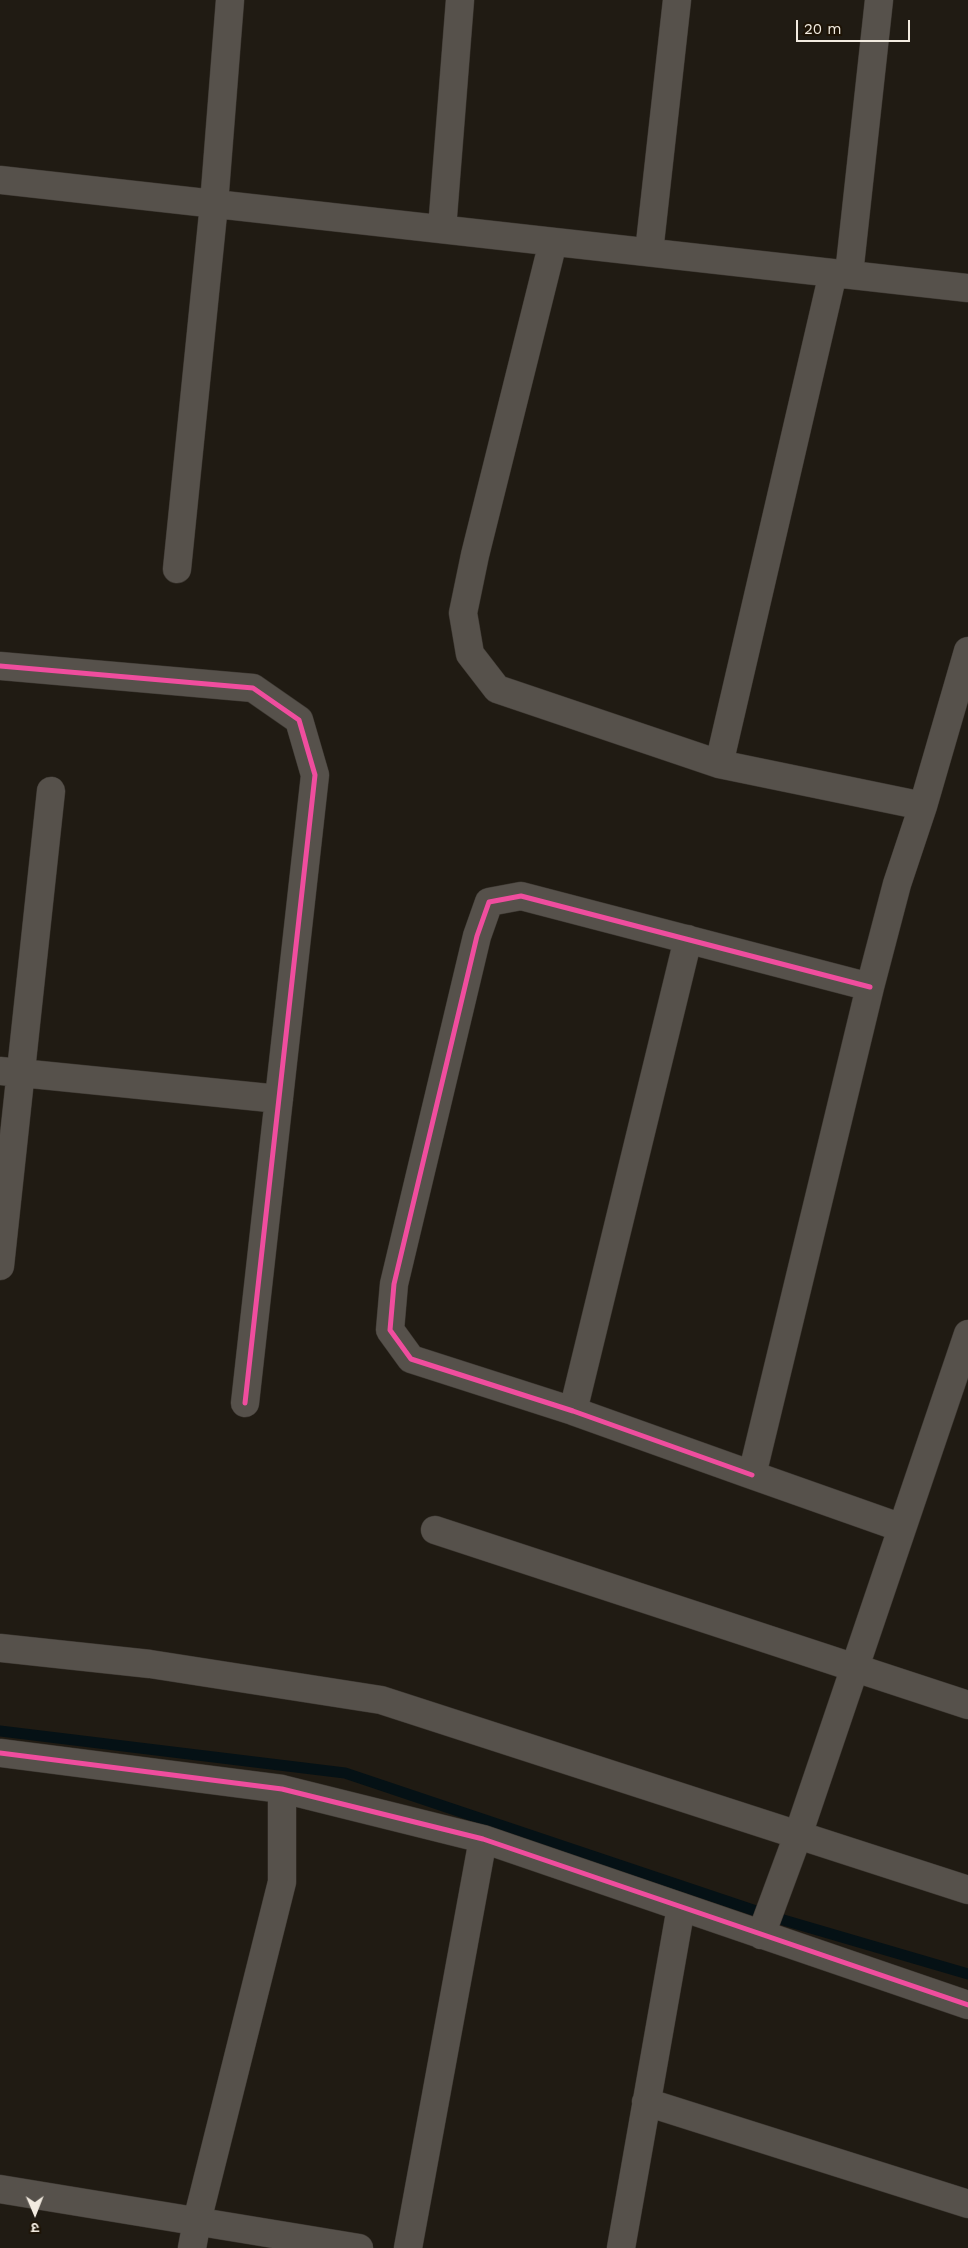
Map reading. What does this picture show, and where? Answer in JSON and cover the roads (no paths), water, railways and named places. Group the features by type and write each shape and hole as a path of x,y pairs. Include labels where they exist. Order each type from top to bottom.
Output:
{"street":[{"path":"177,570 214,204 230,0"},
{"path":"442,229 460,0"},
{"path":"649,252 677,0"},
{"path":"718,764 841,274 879,0"},
{"path":"0,180 968,288"},
{"path":"553,242 463,613 470,654 497,689 718,764 923,806"},
{"path":"752,1475 870,987 897,884 923,806 968,651"},
{"path":"0,666 252,688 299,720 315,775 245,1403"},
{"path":"0,1266 10,1072 51,791"},
{"path":"870,987 521,896 490,902 475,946 394,1284 390,1330 410,1359 573,1411 902,1528"},
{"path":"573,1411 688,939"},
{"path":"10,1072 279,1099"},
{"path":"761,1935 798,1835 967,1337"},
{"path":"435,1530 968,1705"},
{"path":"0,1648 150,1664 381,1700 968,1890"},
{"path":"0,1753 282,1789 483,1839 968,2005"},
{"path":"192,2248 197,2221 282,1882 282,1789"},
{"path":"408,2248 483,1839"},
{"path":"621,2248 681,1907"},
{"path":"646,2102 968,2204"},
{"path":"0,2189 359,2248"}],"waterway":[{"path":"0,1731 345,1773 780,1919 968,1974"}]}
